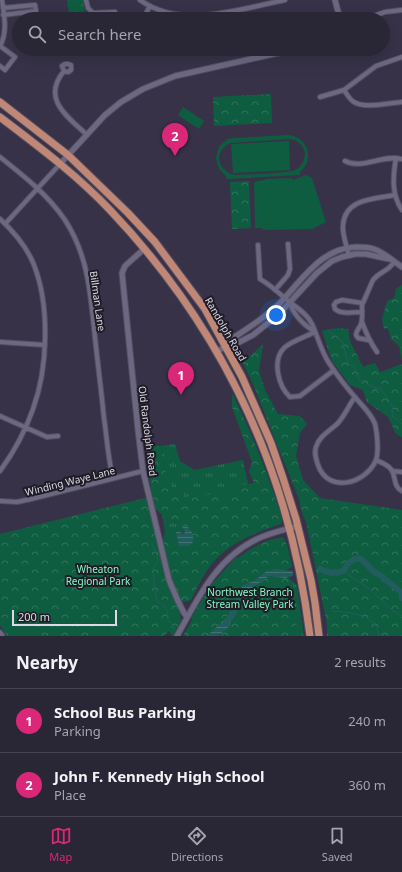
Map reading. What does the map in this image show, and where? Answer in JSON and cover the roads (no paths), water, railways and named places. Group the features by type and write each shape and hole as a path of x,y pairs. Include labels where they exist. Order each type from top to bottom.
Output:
{"main road":[{"name":"Randolph Road","path":"0,102 68,155 111,197 155,242 205,309 248,390 283,478 298,526 315,603 319,636"},
{"name":"Randolph Road","path":"0,117 60,164 96,196 124,226 182,298 217,351 230,373 267,455 279,489 290,528 304,590 310,636"},
{"path":"124,226 145,242 149,244 155,242"},
{"path":"144,249 150,246 154,248 172,266"}],"street":[{"path":"2,0 5,32 4,39 0,46 12,55"},
{"path":"86,0 88,8 92,12"},
{"path":"140,0 164,12"},
{"path":"224,12 285,0"},
{"path":"335,0 338,12"},
{"path":"3,8 35,5 36,11 28,12"},
{"path":"147,12 150,6"},
{"path":"385,12 402,10"},
{"path":"3,15 12,14"},
{"path":"0,66 5,70 15,57 14,56"},
{"path":"5,224 105,114 121,102 143,89 175,76 265,56"},
{"path":"320,97 344,90 376,66 402,57"},
{"path":"64,71 57,79 55,87 56,102 62,112 87,135"},
{"path":"344,90 349,98 354,102 365,106 402,102"},
{"name":"Billman Lane","path":"0,157 37,188 51,202 65,221 76,241 85,264 90,290 113,478"},
{"path":"345,162 349,164 358,164 388,158 402,159"},
{"path":"396,158 393,178 395,195 402,210"},
{"path":"349,256 343,225 345,215 348,210 360,202 395,195"},
{"path":"0,219 19,239 34,266 41,290 44,320 44,345 40,382 33,408 18,443 0,471"},
{"path":"275,290 288,275 290,269 288,244"},
{"path":"258,245 260,279 308,317 312,323 328,362 367,410 375,424 377,437 376,460 370,470 362,477 346,483 334,482 328,480 318,466 315,452 316,446 324,435 339,422 355,397"},
{"path":"226,346 229,341 273,310 320,260 332,252 348,248 362,247 373,249 384,254 402,267"},
{"name":"Old Randolph Road","path":"144,249 125,266 122,277 138,430 144,471 169,580 187,617"},
{"path":"217,351 226,346 232,346 253,335 278,315 323,267 332,261 349,256 366,254 389,259"},
{"path":"377,352 368,340 362,322 362,303 367,296 371,282 374,278 390,269 394,262"},
{"path":"362,303 342,300 336,302 334,305 338,312 362,312"},
{"path":"290,303 292,310 306,327 315,332"},
{"path":"362,322 356,331 356,334 358,338 368,340"},
{"path":"315,332 290,344 284,348 280,354 278,362 279,376 287,394 290,397 300,396 334,370"},
{"path":"0,342 44,345"},
{"path":"0,416 50,437 58,436"},
{"path":"376,460 392,470 402,472"},
{"path":"392,470 395,484 399,490 402,491"},
{"name":"Winding Waye Lane","path":"0,501 17,502 144,471"},
{"path":"177,636 208,581 231,556 257,539 298,526"}],"waterway":[{"path":"327,330 343,342 348,364 354,366 359,380 377,389 380,388 392,405 393,417 402,424"},
{"path":"152,543 157,554 158,561 153,568 157,601 166,609 168,613 168,621 172,624 174,630"},
{"path":"320,569 331,573 337,573 343,571 354,559 361,559 374,572 402,593 402,598"},
{"path":"343,571 368,588 392,610 402,616"},
{"path":"226,622 232,616 240,597"},
{"path":"332,611 346,612 368,619 377,629 379,636"}],"place":[{"name":"John F. Kennedy High School","path":"175,156"},
{"name":"School Bus Parking","path":"181,395"}],"park label":[{"name":"Wheaton Regional Park","path":"98,574"},
{"name":"Northwest Branch Stream Valley Park","path":"250,598"}]}
